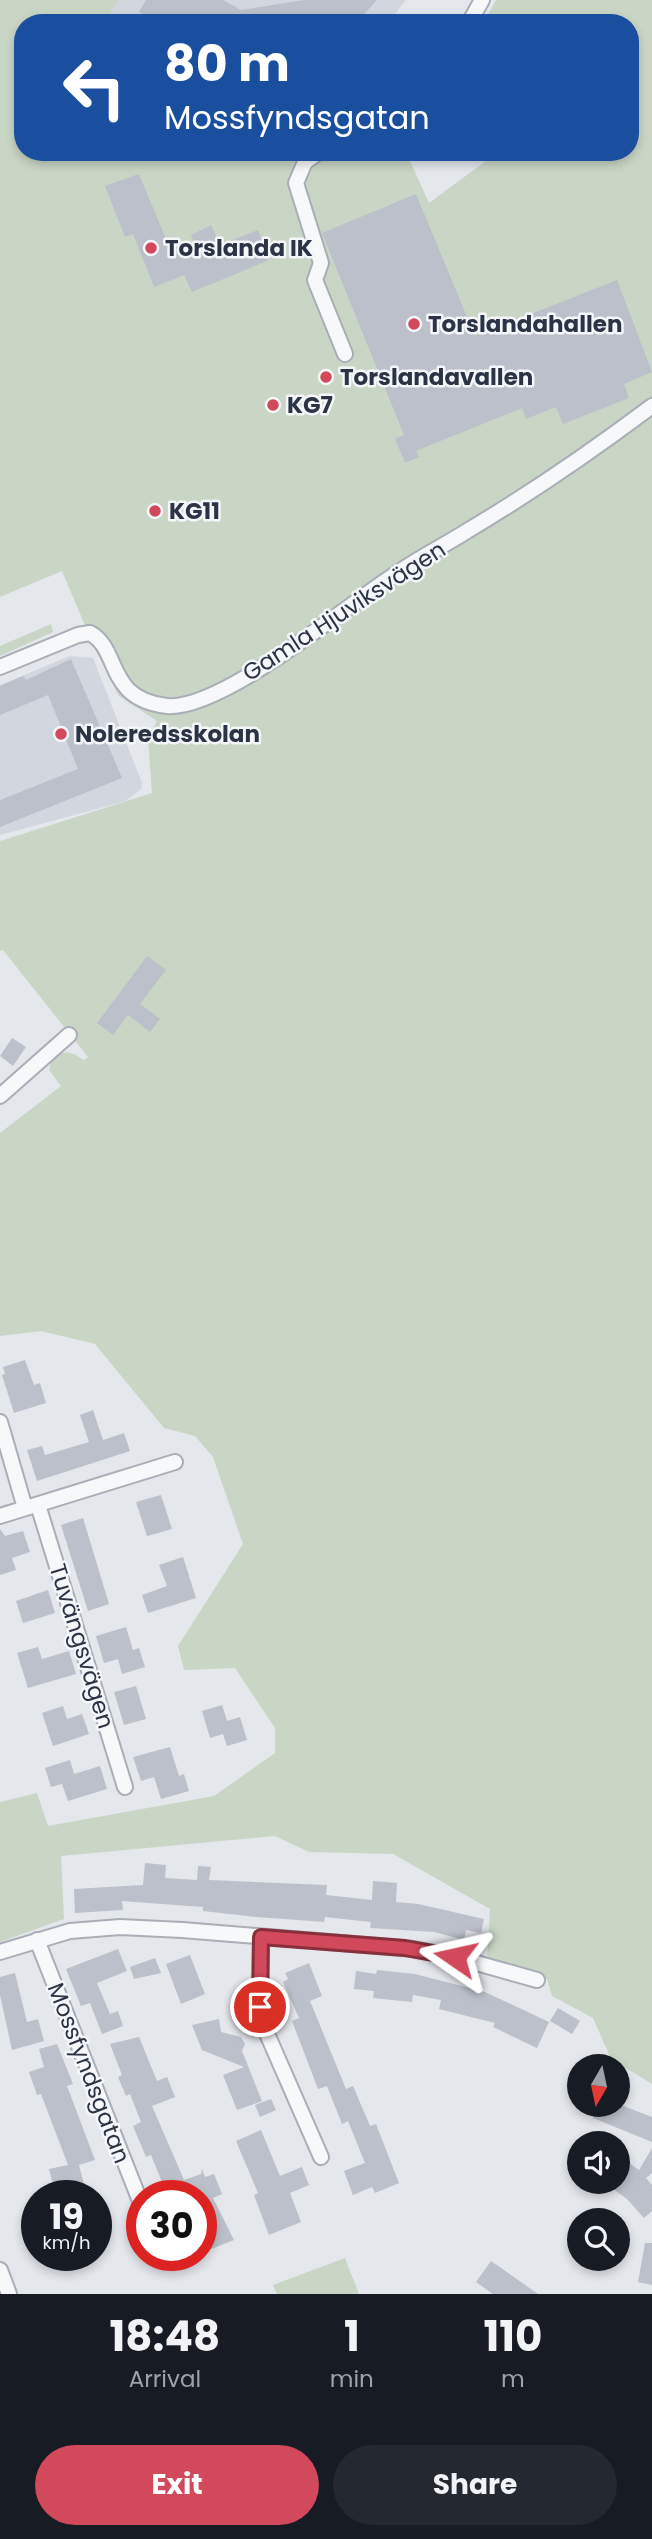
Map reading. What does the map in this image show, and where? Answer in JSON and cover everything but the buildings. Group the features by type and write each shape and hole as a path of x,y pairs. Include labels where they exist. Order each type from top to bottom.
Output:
{"street":[{"path":"306,161 296,183 321,262 315,280 345,354"},
{"name":"Gamla Hjuviksvägen","path":"0,667 78,635 90,633 100,642 119,680 140,698 169,706 195,702 294,648 397,573 584,457 652,406"},
{"path":"0,1096 69,1035"},
{"name":"Tuvängsvägen","path":"0,1422 32,1506 125,1787"},
{"path":"0,1516 175,1462"},
{"path":"0,1952 70,1931 120,1927 414,1949 455,1957 537,1980"},
{"path":"261,1937 260,2007 268,2036 321,2157"},
{"name":"Mossfyndsgatan","path":"37,1940 132,2180"},
{"path":"0,2270 9,2294"}],"shaded area":[{"path":"119,0 406,0 395,14 110,14"},
{"name":"Noleredsskolan","path":"70,656 93,658 142,783 141,789 126,801 0,835 0,685"}],"green space":[{"path":"0,0 119,0 110,14 14,14 14,161 410,161 429,203 486,161 639,161 639,14 488,14 496,0 652,0 652,2084 630,2071 630,2054 609,2054 593,2018 552,1996 547,1979 487,1960 490,1909 393,1854 309,1852 275,1836 61,1856 64,1919 0,1942 0,1802 37,1793 48,1826 214,1796 275,1753 275,1728 235,1668 184,1670 178,1646 243,1544 213,1457 195,1436 164,1428 95,1344 41,1331 0,1336 0,1133 61,1086 49,1070 52,1058 65,1053 72,1053 84,1060 88,1057 3,950 0,951 0,841 152,793 148,738 157,721 119,696 94,647 62,571 0,597"},
{"path":"51,624 53,632 0,656 0,646"},
{"path":"345,2258 359,2294 277,2294 273,2285"}],"place":[{"name":"Torslanda IK","path":"151,248"},
{"name":"Torslandahallen","path":"414,324"},
{"name":"Torslandavallen","path":"326,377"},
{"name":"KG7","path":"273,405"},
{"name":"KG11","path":"155,511"},
{"name":"Noleredsskolan","path":"61,734"}],"route":[{"path":"260,2007 258,1966 261,1937 369,1944 455,1957"}]}
